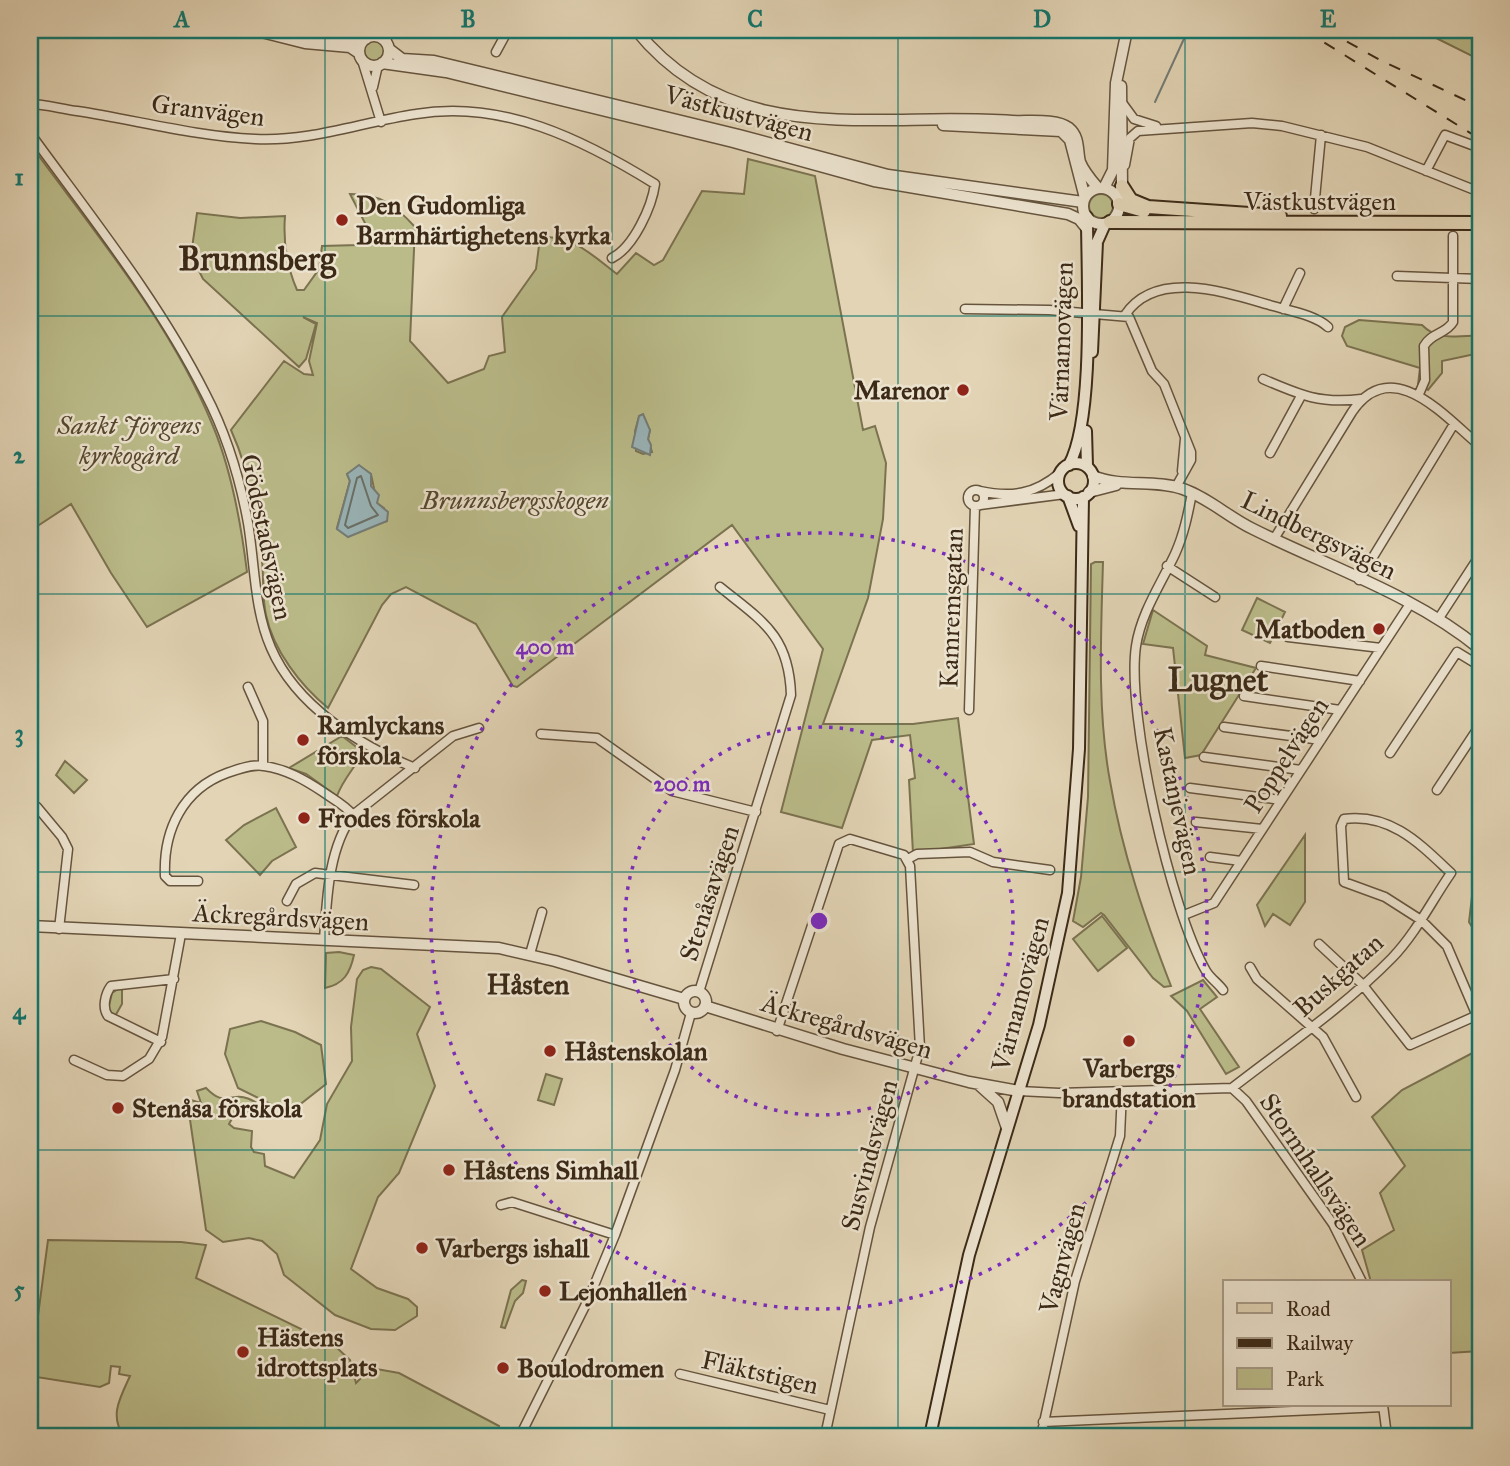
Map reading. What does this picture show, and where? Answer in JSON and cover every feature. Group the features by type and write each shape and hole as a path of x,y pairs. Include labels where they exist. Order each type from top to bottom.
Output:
{"main road":[{"name":"Västkustvägen","path":"1123,181 1127,197 1138,204 1175,210"},
{"name":"Västkustvägen","path":"1119,203 1140,211 1175,210 1301,217 1480,216"},
{"name":"Värnamovägen","path":"1086,216 1090,313 1086,438 1090,471"},
{"name":"Värnamovägen","path":"1065,469 1076,450 1083,421 1090,313 1105,233 1115,225 1131,221"},
{"name":"Västkustvägen","path":"1108,223 1480,223"},
{"name":"Värnamovägen","path":"1096,281 1097,242 1108,223"},
{"path":"1079,463 1090,471 1086,495 1067,495 1059,485 1065,469 1079,463"},
{"name":"Värnamovägen","path":"1067,495 1077,521 1082,553"},
{"name":"Värnamovägen","path":"930,1436 966,1267 1055,962 1074,854 1086,495"}],"street":[{"path":"254,30 306,43 350,47 361,56 373,87 381,122"},
{"path":"285,30 323,39 370,35 361,56"},
{"path":"373,87 388,47 386,30"},
{"path":"496,52 508,30"},
{"path":"636,30 687,79 740,106 785,115 1061,131 1070,140 1086,216 1093,222 1108,223 1118,213 1130,138 1138,126"},
{"path":"1084,200 1101,188 1113,170 1118,126 1120,61 1127,30"},
{"name":"Västkustvägen","path":"370,35 378,37 402,59 433,61 696,124 888,175 1084,200"},
{"name":"Västkustvägen","path":"361,56 371,65 446,72 750,146 874,181 1075,217 1087,229"},
{"path":"1120,61 1123,104 1118,126 1123,181"},
{"name":"Granvägen","path":"30,104 177,130 251,139 320,134 433,111 478,112 520,119 609,158 655,184 653,198 629,241 612,258"},
{"path":"1123,104 1138,126"},
{"path":"879,119 977,119 1063,125 1076,137 1081,164 1101,188 1115,194 1119,203"},
{"path":"1118,126 1252,123 1321,135 1367,147 1472,189 1480,189"},
{"name":"Gödestadsvägen","path":"30,133 174,337 205,393 238,478 248,523 262,624 278,661 304,696 333,722 367,744 415,768"},
{"path":"1314,209 1321,135"},
{"path":"1426,171 1445,135 1480,148"},
{"name":"Västkustvägen","path":"1023,206 1068,209 1086,216"},
{"path":"1419,394 1426,375 1424,346 1432,336 1448,329 1453,322 1453,236"},
{"path":"1283,309 1300,273"},
{"path":"1396,276 1480,279"},
{"path":"1125,315 1133,305 1153,295 1192,287 1218,290 1283,309 1317,320 1328,327"},
{"path":"965,309 1125,315 1132,321 1152,370 1164,384 1185,439 1181,475 1176,487"},
{"path":"1263,379 1301,396 1325,401 1361,399 1386,388 1405,389 1419,394 1480,446"},
{"path":"1270,453 1301,396"},
{"path":"1274,539 1361,399"},
{"path":"1359,580 1454,424"},
{"name":"Kamremsgatan","path":"979,491 1006,495 1022,494 1038,489 1065,469"},
{"name":"Lindbergsvägen","path":"1090,471 1130,483 1176,487 1192,493 1241,524 1439,618 1480,649"},
{"name":"Lindbergsvägen","path":"1086,495 1130,483"},
{"path":"971,491 979,491 984,498 978,506 970,504 968,496 971,491"},
{"name":"Kastanjevägen","path":"1192,493 1181,539 1139,634 1136,687 1152,801 1184,915 1207,974 1223,990"},
{"name":"Kamremsgatan","path":"969,710 978,506 1067,495"},
{"path":"1439,618 1480,555"},
{"path":"1167,566 1215,597"},
{"name":"Stenåsavägen","path":"699,992 790,704 791,686 773,630 720,587"},
{"name":"Poppelvägen","path":"1184,915 1214,903 1410,604"},
{"path":"1288,637 1381,648"},
{"path":"1390,753 1457,652 1480,666"},
{"path":"1261,666 1360,681"},
{"path":"248,687 264,721 263,766"},
{"path":"1244,696 1340,710"},
{"path":"1437,790 1480,725"},
{"path":"1224,727 1321,740"},
{"path":"325,936 339,836 353,815 453,736 479,728"},
{"path":"541,734 597,738 672,791 756,812"},
{"path":"1204,757 1301,770"},
{"path":"198,881 175,882 165,876 166,855 175,818 186,800 205,783 233,770 263,766 304,780 353,815"},
{"path":"1190,788 1281,800"},
{"path":"37,807 62,837 68,849 59,929"},
{"name":"Buskgatan","path":"1232,1087 1311,1028 1392,958 1421,920 1451,873 1396,826 1345,819 1341,826 1344,882 1385,897 1421,920"},
{"path":"1196,822 1262,830"},
{"path":"777,1031 839,844 850,839 895,852 908,859 917,854 970,852 993,862 1050,870"},
{"path":"1210,857 1241,861"},
{"name":"Susvindsvägen","path":"825,1436 870,1227 915,1067 919,1031 908,859"},
{"path":"286,901 303,877 315,873 414,885"},
{"path":"530,954 542,912"},
{"path":"1320,944 1362,984 1410,1045 1479,1015 1447,946 1421,920"},
{"name":"Äckregårdsvägen","path":"30,926 181,934 325,936 484,947 530,954 684,999"},
{"path":"74,1060 107,1074 123,1076 144,1063 160,1042 181,934"},
{"path":"1250,967 1257,979 1332,1049 1356,1097"},
{"path":"160,1042 108,1016 105,1011 107,994 111,986 117,984 147,984 174,979"},
{"path":"690,992 699,992 705,999 705,1006 699,1013 691,1013 685,1007 684,999 690,992"},
{"name":"Äckregårdsvägen","path":"705,1006 777,1031 978,1084 1018,1091"},
{"path":"520,1436 588,1300 615,1235 675,1070 691,1013"},
{"path":"978,1084 998,1102 1007,1129"},
{"name":"Stormhallsvägen","path":"1018,1091 1232,1087 1246,1101 1333,1224 1352,1257 1361,1280"},
{"name":"Vagnvägen","path":"1041,1436 1076,1281 1119,1136 1122,1091"},
{"path":"501,1205 512,1202 615,1235"},
{"name":"Fläktstigen","path":"680,1374 830,1410"},
{"path":"1043,1422 1383,1406 1387,1436"}],"green space":[{"path":"1420,30 1480,30 1480,60"},
{"path":"371,40 379,40 386,47 386,55 379,62 371,62 364,55 364,47"},
{"name":"Sankt Jörgens kyrkogård","path":"30,144 130,280 176,351 213,426 231,479 247,572 147,627 111,573 71,504 30,531"},
{"name":"Brunnsbergsskogen","path":"748,159 815,176 863,430 875,426 886,463 883,519 868,598 823,724 913,724 958,718 974,844 913,853 909,780 915,778 910,735 872,740 842,828 781,812 823,649 732,525 517,687 513,686 476,624 406,587 391,594 382,605 328,708 290,666 270,628 265,609 255,511 248,478 231,430 284,361 304,374 313,375 309,361 317,323 303,317 316,324 306,359 299,367 203,279 191,255 197,213 240,218 285,216 288,263 297,290 304,290 319,269 322,246 358,245 366,225 350,194 370,196 387,202 415,227 410,341 448,383 484,369 489,356 505,352 502,317 536,269 540,238 551,237 572,242 617,274 636,253 654,265 663,260 702,191 744,194","holes":["639,417 650,430 648,439 652,452 643,454 636,451 635,431","359,466 371,474 377,503 384,508 387,521 371,526 337,528 350,481 347,474"]},
{"path":"1101,194 1110,197 1113,206 1110,215 1101,218 1092,215 1089,206 1092,197"},
{"path":"1359,320 1422,325 1442,336 1480,336 1480,353 1442,361 1442,373 1428,390 1418,385 1420,368 1347,346 1342,336 1345,327"},
{"path":"1103,562 1102,700 1110,781 1135,885 1171,986 1164,987 1153,978 1101,913 1083,927 1073,921 1081,877 1088,797 1091,564"},
{"path":"1257,598 1285,612 1270,643 1242,630"},
{"path":"1153,610 1207,646 1205,655 1256,668 1201,755 1185,758 1173,648 1143,644"},
{"path":"342,736 363,752 337,796 306,774 289,768"},
{"path":"65,761 87,780 74,793 56,775"},
{"path":"276,808 296,847 272,861 260,875 226,840 244,825"},
{"path":"1305,835 1305,902 1290,925 1273,914 1265,926 1257,905"},
{"path":"1473,888 1480,891 1480,940 1469,922"},
{"path":"1102,916 1127,948 1098,971 1073,939"},
{"path":"326,953 354,955 350,967 341,981 325,988"},
{"path":"371,967 381,969 430,1007 417,1034 435,1086 399,1173 378,1197 351,1269 377,1288 408,1299 417,1307 417,1316 395,1330 371,1329 335,1315 284,1275 277,1254 262,1241 249,1238 223,1242 206,1230 187,1099 201,1103 197,1091 206,1088 220,1098 243,1097 262,1106 264,1109 234,1115 229,1124 234,1128 252,1131 251,1147 254,1152 264,1154 265,1166 294,1178 320,1140 327,1104 352,1061 351,1027 357,979 363,970"},
{"path":"1203,980 1217,997 1200,1009 1239,1067 1226,1074 1187,1011 1171,996"},
{"path":"122,989 122,1004 114,1018 108,1010 112,993"},
{"path":"261,1021 295,1032 321,1045 326,1084 289,1113 238,1088 225,1054 230,1029"},
{"path":"1480,1049 1480,1351 1450,1353 1450,1280 1370,1280 1362,1250 1394,1230 1380,1193 1405,1166 1372,1117 1402,1090"},
{"path":"546,1074 562,1079 554,1105 538,1100"},
{"name":"Hästens idrottsplats","path":"48,1240 181,1242 206,1245 196,1278 334,1345 350,1360 356,1383 371,1368 399,1373 499,1426 493,1436 124,1436 117,1421 117,1414 130,1376 119,1374 120,1367 111,1366 109,1383 100,1387 30,1376"},
{"path":"522,1280 526,1281 523,1293 515,1301 505,1328 501,1327 511,1290"}],"water":[{"path":"643,414 650,430 650,455 632,447 639,416"},
{"path":"359,465 371,474 371,486 379,495 377,503 388,512 387,521 348,537 337,529 350,481 347,474"}],"waterway":[{"path":"1155,102 1188,30"}],"railway":[{"path":"1304,30 1480,139"},
{"path":"1326,30 1380,60 1480,107"}],"place":[{"name":"Den Gudomliga Barmhärtighetens kyrka","path":"342,220"},
{"name":"Marenor","path":"963,390"},
{"name":"Matboden","path":"1379,629"},
{"name":"Ramlyckans förskola","path":"303,740"},
{"name":"Frodes förskola","path":"304,818"},
{"name":"Varbergs brandstation","path":"1129,1041"},
{"name":"Håstenskolan","path":"550,1051"},
{"name":"Stenåsa förskola","path":"118,1108"},
{"name":"Håstens Simhall","path":"449,1170"},
{"name":"Varbergs ishall","path":"422,1248"},
{"name":"Lejonhallen","path":"545,1291"},
{"name":"Hästens idrottsplats","path":"243,1352"},
{"name":"Boulodromen","path":"503,1368"}],"district":[{"name":"Brunnsberg","path":"257,258"},
{"name":"Lugnet","path":"1218,679"},
{"name":"Håsten","path":"528,984"}]}
